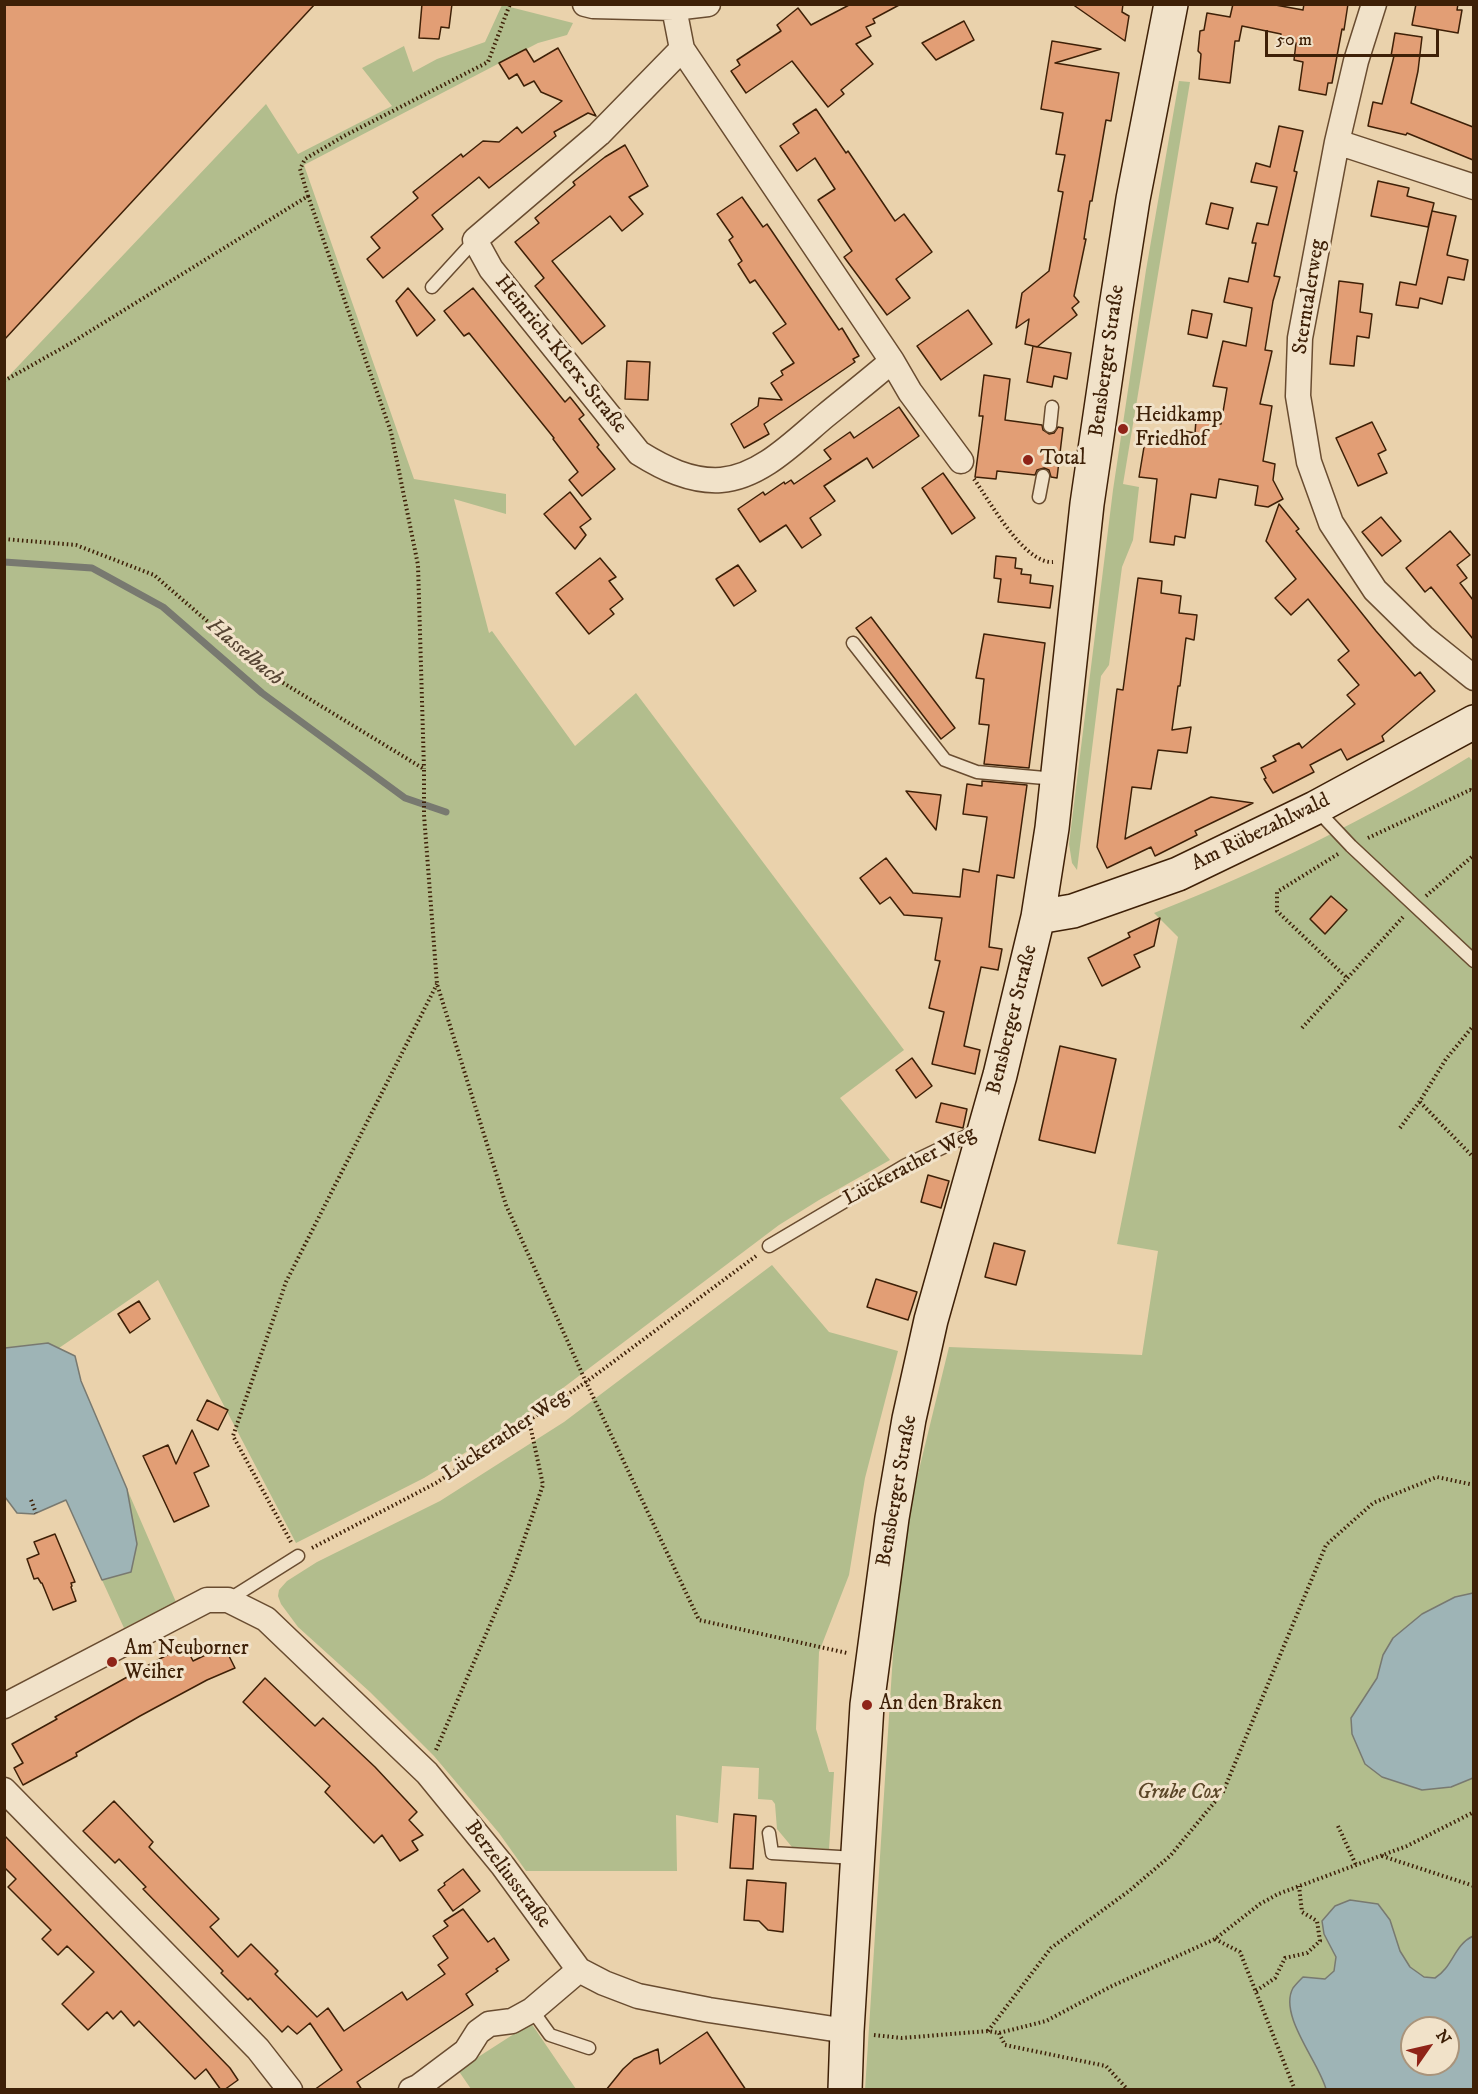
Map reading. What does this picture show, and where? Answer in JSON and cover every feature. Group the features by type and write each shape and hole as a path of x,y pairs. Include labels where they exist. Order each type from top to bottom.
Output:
{"main road":[{"name":"Bensberger Straße","path":"845,2090 867,1705 909,1419 931,1320 986,1127 1038,916 1050,841 1087,504 1114,318 1171,4"},
{"name":"Am Rübezahlwald","path":"1038,916 1073,911 1178,874 1315,808 1473,722"}],"street":[{"path":"585,4 674,8 708,4"},
{"name":"Sterntalerweg","path":"1374,4 1356,61 1337,142 1300,338 1298,396 1309,462 1331,523 1375,590 1423,637 1473,678"},
{"path":"674,8 682,49 892,361 910,392 961,461"},
{"path":"476,240 598,134 682,49"},
{"path":"1337,142 1473,186"},
{"name":"Heinrich-Klerx-Straße","path":"476,240 491,269 639,453 664,469 721,480 750,472 776,456 892,361"},
{"path":"4,1706 207,1600 228,1600"},
{"name":"Berzeliusstraße","path":"228,1600 266,1619 427,1773 503,1866 579,1970 604,1983 638,1996 709,2010 847,2031"},
{"path":"4,1790 258,2049 290,2090"},
{"path":"411,2090 466,2051 478,2032 489,2024 512,2021 531,2010 579,1970"}],"lane":[{"path":"432,286 476,240"},
{"path":"1050,426 1052,407"},
{"path":"1040,496 1043,476"},
{"path":"853,643 945,760 977,772 1057,779"},
{"path":"1315,808 1351,846 1473,961"},
{"name":"Lückerather Weg","path":"770,1246 906,1165 986,1127"},
{"path":"228,1600 298,1556"},
{"path":"769,1833 772,1853 858,1858"},
{"path":"531,2010 550,2035 589,2048"}],"path":[{"path":"510,4 488,62 305,159 300,169 393,443 418,565 424,815 437,984 506,1204 586,1382 699,1620 872,1659"},
{"path":"4,381 71,343 308,196"},
{"path":"961,461 1021,546 1038,557"},
{"path":"4,539 76,545 154,575 267,673 424,769"},
{"path":"1347,978 1277,911 1277,892 1351,846 1470,790 1473,792"},
{"path":"1302,1028 1414,906 1473,855"},
{"path":"298,1556 233,1436 286,1282 437,984"},
{"path":"1400,1128 1446,1059 1473,1025"},
{"path":"1420,1101 1473,1158"},
{"name":"Lückerather Weg","path":"298,1556 436,1483 586,1382 770,1246"},
{"path":"427,1773 512,1574 543,1485 529,1420"},
{"path":"988,2031 1050,1948 1129,1891 1170,1856 1223,1792 1326,1545 1373,1503 1437,1478 1473,1485"},
{"path":"31,1500 36,1513"},
{"path":"847,2031 902,2038 988,2031 999,2033 1046,2021 1112,1986 1215,1939 1269,1898 1407,1846 1473,1812"},
{"path":"1338,1826 1356,1865"},
{"path":"1381,1856 1473,1886"},
{"path":"1256,1991 1275,1978 1285,1958 1307,1953 1320,1941 1317,1921 1302,1912 1299,1886"},
{"path":"1215,1939 1240,1952 1295,2090"},
{"path":"999,2033 1005,2045 1106,2066 1128,2090"}],"green space":[{"path":"502,5 573,23 567,35 538,43 304,165 414,479 506,494 506,514 454,499 489,633 492,631 575,746 636,693 904,1050 840,1098 890,1160 779,1225 551,1397 507,1427 424,1478 296,1543 158,1280 59,1348 48,1343 5,1348 4,381 266,104 298,154 392,106 362,68 404,46 413,72 437,59 485,42"},
{"path":"1179,81 1190,82 1123,484 1139,487 1133,540 1122,567 1109,665 1101,676 1077,870 1072,863 1069,844 1113,490 1146,270"},
{"name":"Grube Cox","path":"1469,757 1474,762 1473,2089 865,2090 897,1592 907,1519 949,1347 1142,1355 1158,1251 1117,1244 1178,937 1154,913 1275,861 1393,801"},
{"path":"772,1265 829,1332 898,1351 865,1478 849,1575 819,1652 816,1729 829,1772 834,1772 829,1849 792,1847 777,1829 775,1804 772,1800 758,1799 759,1768 722,1766 718,1823 676,1815 677,1871 526,1871 499,1833 434,1756 370,1692 298,1627 281,1604 278,1596 279,1590 287,1581 317,1562 440,1501 564,1422"},
{"path":"127,1489 176,1602 124,1628 102,1580 131,1572 137,1544"},
{"path":"531,2023 576,2089 471,2089 458,2070"}],"shaded area":[{"path":"48,1343 75,1356 81,1381 127,1489 137,1544 131,1572 102,1580 66,1500 34,1514 17,1513 5,1497 5,1348"},
{"path":"1473,1593 1473,1778 1451,1787 1422,1790 1382,1777 1365,1764 1352,1734 1351,1718 1377,1678 1383,1655 1393,1638 1422,1614 1455,1597"},
{"path":"1350,1900 1378,1904 1390,1920 1400,1951 1410,1967 1424,1977 1435,1978 1441,1973 1462,1945 1473,1936 1473,2089 1326,2089 1295,2025 1290,1999 1293,1988 1303,1977 1325,1979 1334,1971 1336,1957 1324,1934 1322,1921 1335,1906"}],"building":[{"path":"4,4 315,4 4,340"},
{"path":"422,4 452,4 449,28 441,27 439,39 419,38"},
{"path":"851,4 901,4 873,19 875,23 866,27 871,36 856,44 873,64 841,90 844,94 828,107 792,61 746,93 731,71 740,65 737,60 781,31 777,25 798,8 811,25"},
{"path":"1072,4 1123,4 1122,12 1129,16 1125,41"},
{"path":"1233,4 1270,4 1303,10 1304,4 1348,4 1332,83 1328,83 1326,95 1299,90 1303,62 1294,60 1296,43 1280,42 1281,34 1242,26 1239,41 1235,41 1230,83 1199,79 1200,31 1204,30 1207,13 1230,17"},
{"path":"1416,4 1458,4 1457,10 1462,10 1458,33 1412,25"},
{"path":"964,21 974,40 936,60 922,43"},
{"path":"1395,33 1422,37 1411,103 1473,127 1473,160 1407,133 1406,135 1368,126 1373,102 1382,104 1394,56 1391,56"},
{"path":"1052,41 1101,49 1055,63 1119,73 1111,121 1106,120 1092,201 1090,201 1084,239 1086,239 1074,296 1079,302 1072,308 1077,315 1037,347 1025,344 1029,319 1016,328 1022,293 1049,271 1063,192 1058,191 1065,155 1056,154 1063,113 1041,109"},
{"path":"558,48 596,116 588,113 554,132 556,136 489,188 479,177 432,215 443,229 383,278 367,259 380,248 371,237 418,198 413,192 461,154 463,157 483,141 499,142 517,127 522,133 562,101 541,92 534,81 524,86 517,74 509,79 499,63 526,49 534,62"},
{"path":"816,109 846,153 848,151 895,221 904,214 932,252 896,279 910,298 887,315 844,257 852,251 818,200 835,189 815,158 797,171 780,146 799,133 793,124"},
{"path":"1279,126 1303,131 1294,171 1297,172 1274,276 1280,277 1273,301 1265,350 1272,351 1260,404 1272,406 1263,461 1275,464 1273,480 1283,499 1268,507 1255,505 1258,486 1219,479 1216,498 1191,494 1185,538 1175,536 1174,545 1150,542 1157,479 1139,477 1146,435 1176,439 1178,430 1195,433 1196,420 1221,424 1227,388 1213,386 1223,341 1246,346 1252,308 1224,302 1229,278 1248,282 1256,243 1252,243 1257,223 1268,225 1277,187 1251,182 1256,163 1270,167"},
{"path":"625,145 648,186 629,197 643,214 622,231 610,216 552,261 605,326 582,344 535,286 544,278 515,242 539,223 535,218 575,185 573,182 605,157"},
{"path":"1378,181 1409,188 1407,196 1434,203 1428,227 1371,216"},
{"path":"742,197 763,227 767,224 839,330 842,328 859,356 853,359 855,362 764,424 769,434 744,448 731,424 758,406 759,398 782,400 771,383 783,375 781,371 794,363 773,333 786,324 755,280 750,283 738,264 742,261 729,240 733,237 717,214"},
{"path":"1211,203 1233,208 1228,229 1206,224"},
{"path":"1432,211 1456,216 1447,255 1468,260 1464,280 1448,277 1442,304 1420,298 1418,308 1396,305 1400,282 1416,285"},
{"path":"1339,281 1363,284 1360,312 1372,314 1369,338 1357,336 1354,366 1330,364"},
{"path":"408,288 435,320 417,336 396,301"},
{"path":"473,288 565,402 570,397 578,407 584,415 579,419 615,469 582,496 569,480 578,472 554,438 469,333 464,336 444,311"},
{"path":"968,310 992,344 941,380 917,346"},
{"path":"1192,310 1212,314 1207,338 1188,334"},
{"path":"1033,346 1071,353 1067,379 1054,376 1052,387 1027,382"},
{"path":"627,361 650,362 648,400 625,399"},
{"path":"984,375 1010,379 1005,420 1042,425 1043,430 1049,434 1054,433 1058,427 1063,428 1057,478 1051,477 1049,470 1044,468 1037,470 1035,475 997,471 996,479 975,477 983,416 979,416"},
{"path":"899,407 919,436 873,468 867,458 824,486 835,501 810,518 821,535 802,548 786,525 760,542 738,509 763,492 765,495 784,482 785,484 791,480 794,484 831,459 824,450 850,432 854,438"},
{"path":"1372,422 1386,450 1378,454 1387,473 1358,486 1336,438"},
{"path":"943,473 975,518 952,534 922,488"},
{"path":"570,492 591,519 580,527 586,535 575,549 544,514"},
{"path":"1279,504 1299,529 1296,531 1376,631 1415,676 1420,672 1435,691 1382,736 1384,741 1347,760 1341,749 1310,765 1314,772 1273,793 1264,779 1266,778 1261,768 1276,761 1273,756 1299,743 1302,748 1355,704 1347,695 1359,685 1338,660 1349,651 1308,599 1291,615 1275,598 1296,579 1266,541"},
{"path":"1381,517 1401,541 1382,556 1362,532"},
{"path":"1450,531 1470,555 1457,565 1467,578 1460,583 1473,600 1473,639 1431,587 1425,592 1406,568"},
{"path":"996,556 1016,558 1015,568 1022,569 1021,574 1031,575 1030,583 1053,586 1050,608 998,602 1001,579 994,578"},
{"path":"600,558 616,577 609,581 623,599 610,609 614,614 589,634 556,593"},
{"path":"738,565 756,591 734,606 716,579"},
{"path":"1138,578 1162,581 1161,593 1181,596 1179,613 1197,615 1194,640 1186,638 1172,730 1191,727 1187,753 1158,750 1151,789 1132,787 1125,839 1211,797 1253,803 1195,831 1197,835 1155,856 1151,847 1107,868 1097,847 1117,689 1123,690"},
{"path":"871,617 955,728 941,739 856,628"},
{"path":"984,634 1045,643 1029,768 984,764 989,725 979,724 984,679 976,678"},
{"path":"982,781 1027,785 1014,878 997,875 989,947 1002,949 998,970 981,967 964,1046 980,1050 975,1074 932,1064 944,1012 929,1008 940,961 935,960 942,918 904,915 890,897 880,904 860,878 886,858 913,893 960,897 963,869 979,872 987,817 963,814 967,784 982,786"},
{"path":"906,791 941,795 936,830"},
{"path":"1331,896 1347,910 1325,934 1310,919"},
{"path":"1160,918 1154,946 1134,955 1140,967 1102,986 1088,958 1130,937 1128,933"},
{"path":"1060,1046 1116,1059 1095,1153 1039,1140"},
{"path":"912,1058 932,1086 916,1098 896,1070"},
{"path":"941,1103 967,1109 963,1128 936,1122"},
{"path":"928,1175 949,1181 941,1208 921,1202"},
{"path":"994,1243 1025,1251 1016,1285 985,1277"},
{"path":"876,1279 917,1292 908,1320 867,1307"},
{"path":"139,1301 150,1319 130,1333 118,1314"},
{"path":"207,1400 228,1410 218,1430 197,1420"},
{"path":"192,1430 209,1466 194,1473 209,1506 174,1522 143,1456 168,1445 176,1464"},
{"path":"55,1534 75,1582 71,1583 71,1587 76,1601 53,1610 42,1583 38,1578 34,1579 27,1559 39,1554 34,1542"},
{"path":"185,1645 193,1661 224,1646 235,1668 207,1680 140,1716 76,1753 77,1756 23,1785 14,1768 23,1763 12,1744 57,1719 55,1717"},
{"path":"265,1678 315,1726 323,1718 375,1767 417,1812 409,1820 423,1835 412,1841 418,1850 400,1861 382,1835 374,1843 325,1792 330,1786 243,1702"},
{"path":"114,1801 153,1842 149,1847 219,1919 210,1927 238,1957 251,1944 278,1971 275,1974 317,2017 328,2008 344,2031 402,1992 407,2000 445,1974 438,1965 448,1958 433,1936 448,1926 444,1921 463,1909 488,1942 494,1938 509,1960 496,1969 498,1971 466,1994 473,2005 357,2082 362,2090 314,2090 342,2070 310,2023 297,2034 288,2026 282,2032 250,1998 248,2000 221,1973 223,1971 143,1889 146,1887 119,1859 115,1863 83,1831"},
{"path":"734,1814 756,1816 753,1869 730,1868"},
{"path":"4,1835 230,2068 238,2080 221,2090 206,2069 195,2079 139,2021 134,2026 121,2011 113,2019 107,2012 88,2030 62,2004 94,1972 67,1946 58,1955 42,1939 51,1930 8,1887 16,1879 4,1867"},
{"path":"463,1869 480,1891 453,1911 438,1890"},
{"path":"747,1880 786,1883 783,1932 768,1930 759,1921 744,1920"},
{"path":"707,2032 746,2090 606,2090 634,2059 658,2049 660,2064"}],"waterway":[{"name":"Hasselbach","path":"4,562 92,568 163,607 262,693 405,798 446,812"}],"place":[{"name":"Heidkamp Friedhof","path":"1123,429"},
{"name":"Total","path":"1028,460"},
{"name":"Am Neuborner Weiher","path":"112,1662"},
{"name":"An den Braken","path":"867,1705"}]}
